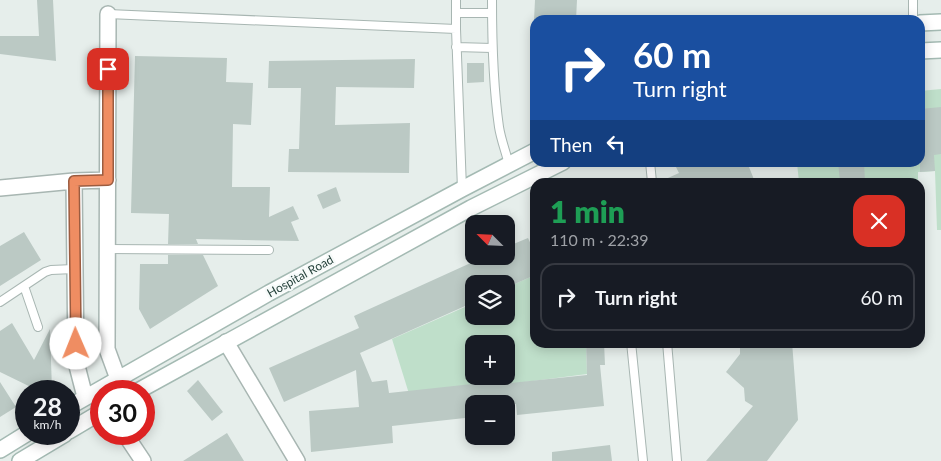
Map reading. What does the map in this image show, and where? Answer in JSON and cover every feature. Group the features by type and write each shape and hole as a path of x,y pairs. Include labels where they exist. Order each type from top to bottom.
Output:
{"main road":[{"path":"108,14 107,349 118,379"},
{"path":"925,23 941,22"},
{"path":"925,51 941,50"},
{"name":"Hospital Road","path":"80,400 269,293 530,154"},
{"name":"Hospital Road","path":"531,178 553,167"},
{"name":"Hospital Road","path":"155,382 471,208 530,178"},
{"path":"0,188 74,181 108,180"},
{"path":"74,181 76,362 85,397"},
{"path":"226,342 297,461"},
{"path":"0,450 15,441"},
{"path":"20,461 47,445"},
{"path":"132,445 143,461"}],"lane":[{"path":"456,0 462,189"},
{"path":"492,0 492,48 500,129 509,165"},
{"path":"913,0 913,15"},
{"path":"456,13 492,13"},
{"path":"108,14 456,29"},
{"path":"456,47 492,48"},
{"path":"107,249 269,250"},
{"path":"0,302 51,270 74,269"},
{"path":"24,286 38,327"},
{"path":"631,348 642,461"},
{"path":"668,348 677,461"}],"green space":[{"path":"941,89 941,230 937,230 935,171 918,172 918,178 799,178 797,167 925,167 925,91"},
{"path":"530,277 530,348 586,348 587,374 515,383 515,335 465,335 465,385 502,385 410,397 392,339 465,307 465,325 515,325 515,284"}],"building":[{"path":"37,0 53,0 56,61 0,54 0,36 39,36"},
{"path":"535,0 577,0 576,15 534,15"},
{"path":"135,56 227,58 226,82 253,83 251,125 233,124 232,187 270,187 269,217 293,206 299,219 291,222 299,241 196,239 198,244 168,244 169,214 131,213"},
{"path":"415,59 414,88 336,87 335,125 410,123 409,173 288,172 289,149 299,149 301,88 268,88 269,61"},
{"path":"467,63 484,63 484,82 467,83"},
{"path":"941,107 941,154 934,155 935,171 920,172 920,167 925,167 925,109"},
{"path":"676,167 749,167 753,178 668,178 679,173"},
{"path":"838,167 864,167 865,178 840,178"},
{"path":"336,187 341,201 323,209 317,195"},
{"path":"24,232 41,260 0,286 0,246"},
{"path":"528,238 530,242 530,277 515,284 515,275 465,275 465,306 360,353 372,382 387,380 389,393 465,385 515,385 515,383 587,375 586,348 604,348 605,365 600,365 604,406 517,415 515,395 465,395 465,418 392,426 393,443 311,452 309,411 359,407 356,370 284,402 269,368 359,328 354,316 466,265 515,265 515,243"},
{"path":"168,255 203,255 218,286 150,329 139,309 140,264 168,264"},
{"path":"12,323 34,360 50,329 52,380 16,380 0,372 0,331"},
{"path":"740,348 792,348 798,420 767,461 706,461 753,406 745,401 744,388 726,372 740,354"},
{"path":"198,380 223,412 212,421 187,391"},
{"path":"0,382 15,408 0,417"},
{"path":"227,433 244,461 183,461"},
{"path":"610,445 612,461 552,461 552,452"}],"route":[{"path":"76,344 74,181 108,180 108,69"}]}
